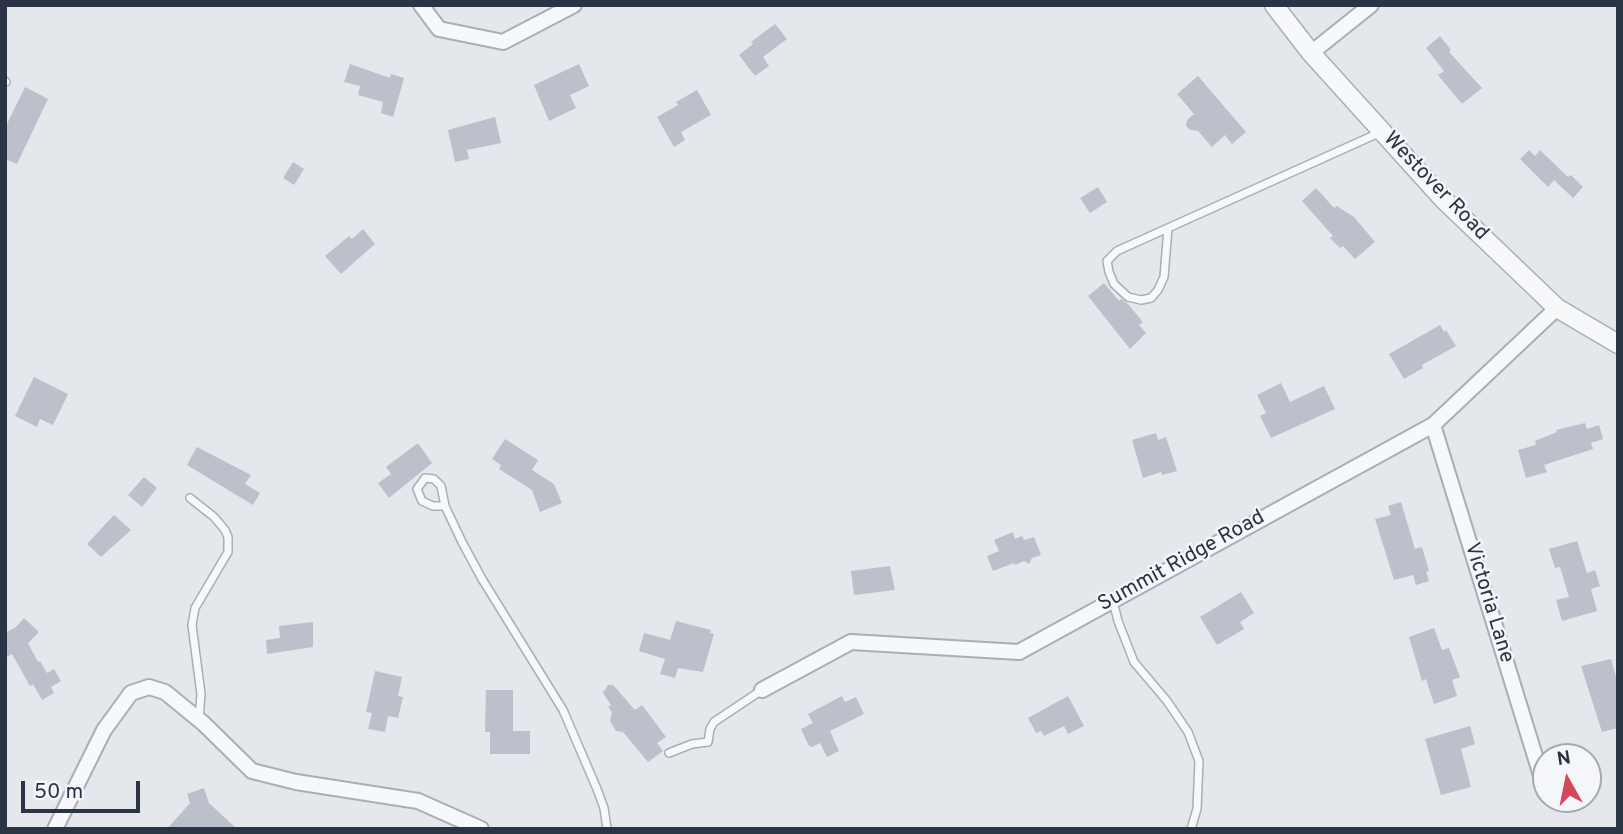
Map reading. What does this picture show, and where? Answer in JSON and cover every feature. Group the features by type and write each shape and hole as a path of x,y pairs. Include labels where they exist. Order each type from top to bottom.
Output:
{"street":[{"path":"421,5 439,29 503,42 574,5"},
{"name":"Westover Road","path":"1274,5 1311,53 1444,200 1557,308 1618,344"},
{"path":"1311,53 1371,5"},
{"name":"Summit Ridge Road","path":"762,690 851,642 1019,652 1433,425 1557,308"},
{"name":"Victoria Lane","path":"1433,425 1532,746"},
{"path":"55,829 104,730 131,693 149,687 165,692 199,720 252,771 296,782 418,801 481,829"}],"lane":[{"path":"1168,228 1164,276 1158,290 1151,298 1128,298 1114,284 1109,272 1107,261 1117,251 1168,228 1382,132"},
{"path":"445,506 433,506 422,500 417,489 425,478 435,479 441,486 445,506 482,579 563,709 604,808 607,829"},
{"path":"190,498 215,517 228,537 228,552 195,608 192,625 201,694 199,720"},
{"path":"1113,600 1134,662 1188,732 1199,761 1197,809 1191,829"},
{"path":"670,753 692,744 708,743 710,729 722,715 762,690"}],"building":[{"path":"775,24 787,39 763,57 769,66 755,76 739,55"},
{"path":"1440,36 1451,50 1449,52 1482,88 1462,104 1438,75 1444,71 1426,48"},
{"path":"350,64 390,78 391,74 404,78 393,117 381,113 383,102 358,95 360,86 344,82"},
{"path":"579,64 589,86 570,95 576,108 549,121 534,85"},
{"path":"1198,76 1246,132 1232,144 1225,135 1212,147 1198,131 1190,130 1186,126 1187,120 1194,114 1177,94"},
{"path":"25,87 48,99 17,164 5,159 5,128"},
{"path":"697,90 711,115 681,132 685,140 674,147 657,117"},
{"path":"495,117 501,143 467,150 469,159 455,162 448,130"},
{"path":"1529,150 1535,156 1540,150 1568,177 1571,175 1583,187 1573,198 1554,180 1548,187 1520,159"},
{"path":"293,162 304,169 294,185 283,178"},
{"path":"1098,187 1107,202 1090,213 1080,198"},
{"path":"1316,188 1334,208 1337,206 1354,217 1375,242 1355,259 1343,246 1340,248 1330,238 1333,236 1302,201"},
{"path":"363,229 375,244 341,274 325,256 349,236 352,239"},
{"path":"1104,283 1119,301 1121,299 1127,303 1143,322 1139,325 1146,333 1130,349 1088,296"},
{"path":"1440,325 1456,346 1422,365 1423,368 1404,379 1389,354"},
{"path":"34,377 68,394 53,425 40,419 37,427 15,416"},
{"path":"1281,383 1290,402 1324,386 1335,409 1271,438 1260,416 1266,413 1257,395"},
{"path":"1585,423 1587,429 1599,425 1603,439 1591,443 1593,449 1544,465 1547,472 1526,478 1518,450 1536,445 1535,441 1557,432 1556,430"},
{"path":"1156,433 1158,440 1166,437 1177,471 1162,475 1161,472 1143,478 1132,440"},
{"path":"505,439 538,460 532,470 554,484 562,503 540,512 532,490 499,469 501,465 492,459"},
{"path":"418,443 432,463 389,498 378,483 391,474 386,467"},
{"path":"197,447 251,475 245,484 260,493 253,505 187,465"},
{"path":"144,477 157,488 142,507 128,495"},
{"path":"1401,502 1415,549 1422,547 1429,571 1426,572 1429,581 1416,585 1413,575 1394,580 1375,519 1391,515 1388,506"},
{"path":"114,515 131,530 101,557 87,544"},
{"path":"1013,532 1015,539 1022,536 1024,540 1034,537 1041,555 1032,558 1029,564 1024,561 993,571 987,556 999,551 994,540"},
{"path":"1577,541 1587,573 1595,570 1600,586 1591,589 1597,611 1562,621 1556,600 1569,597 1560,567 1555,568 1549,549"},
{"path":"890,566 895,590 854,595 851,571"},
{"path":"1241,592 1254,613 1240,622 1244,629 1217,645 1200,617"},
{"path":"24,618 39,632 28,643 38,662 40,661 47,673 54,669 61,681 51,687 54,693 42,700 33,684 30,686 12,654 5,658 5,633 16,627"},
{"path":"676,621 711,630 710,633 714,634 703,672 678,668 675,678 660,674 665,659 639,651 644,633 670,640"},
{"path":"313,622 313,647 267,654 266,640 280,638 279,626"},
{"path":"1434,628 1442,650 1449,648 1460,677 1452,680 1457,696 1434,704 1426,679 1422,681 1409,637"},
{"path":"1611,659 1618,684 1618,728 1602,732 1581,666"},
{"path":"375,671 402,677 398,696 403,697 398,718 388,716 385,732 368,729 372,713 366,712"},
{"path":"608,685 613,685 635,710 642,705 666,737 657,743 663,751 648,762 623,732 616,731 610,721 612,712 608,707 611,705 603,693"},
{"path":"486,690 513,690 513,731 530,731 530,754 490,754 490,732 485,732"},
{"path":"842,696 845,702 856,697 864,714 830,731 839,751 827,757 820,743 809,746 801,729 813,723 808,714"},
{"path":"1068,696 1084,726 1068,734 1064,726 1044,736 1041,731 1036,733 1028,718"},
{"path":"1470,726 1475,744 1461,749 1471,787 1441,795 1425,739"},
{"path":"204,788 209,803 237,829 167,829 190,803 187,794"}]}
